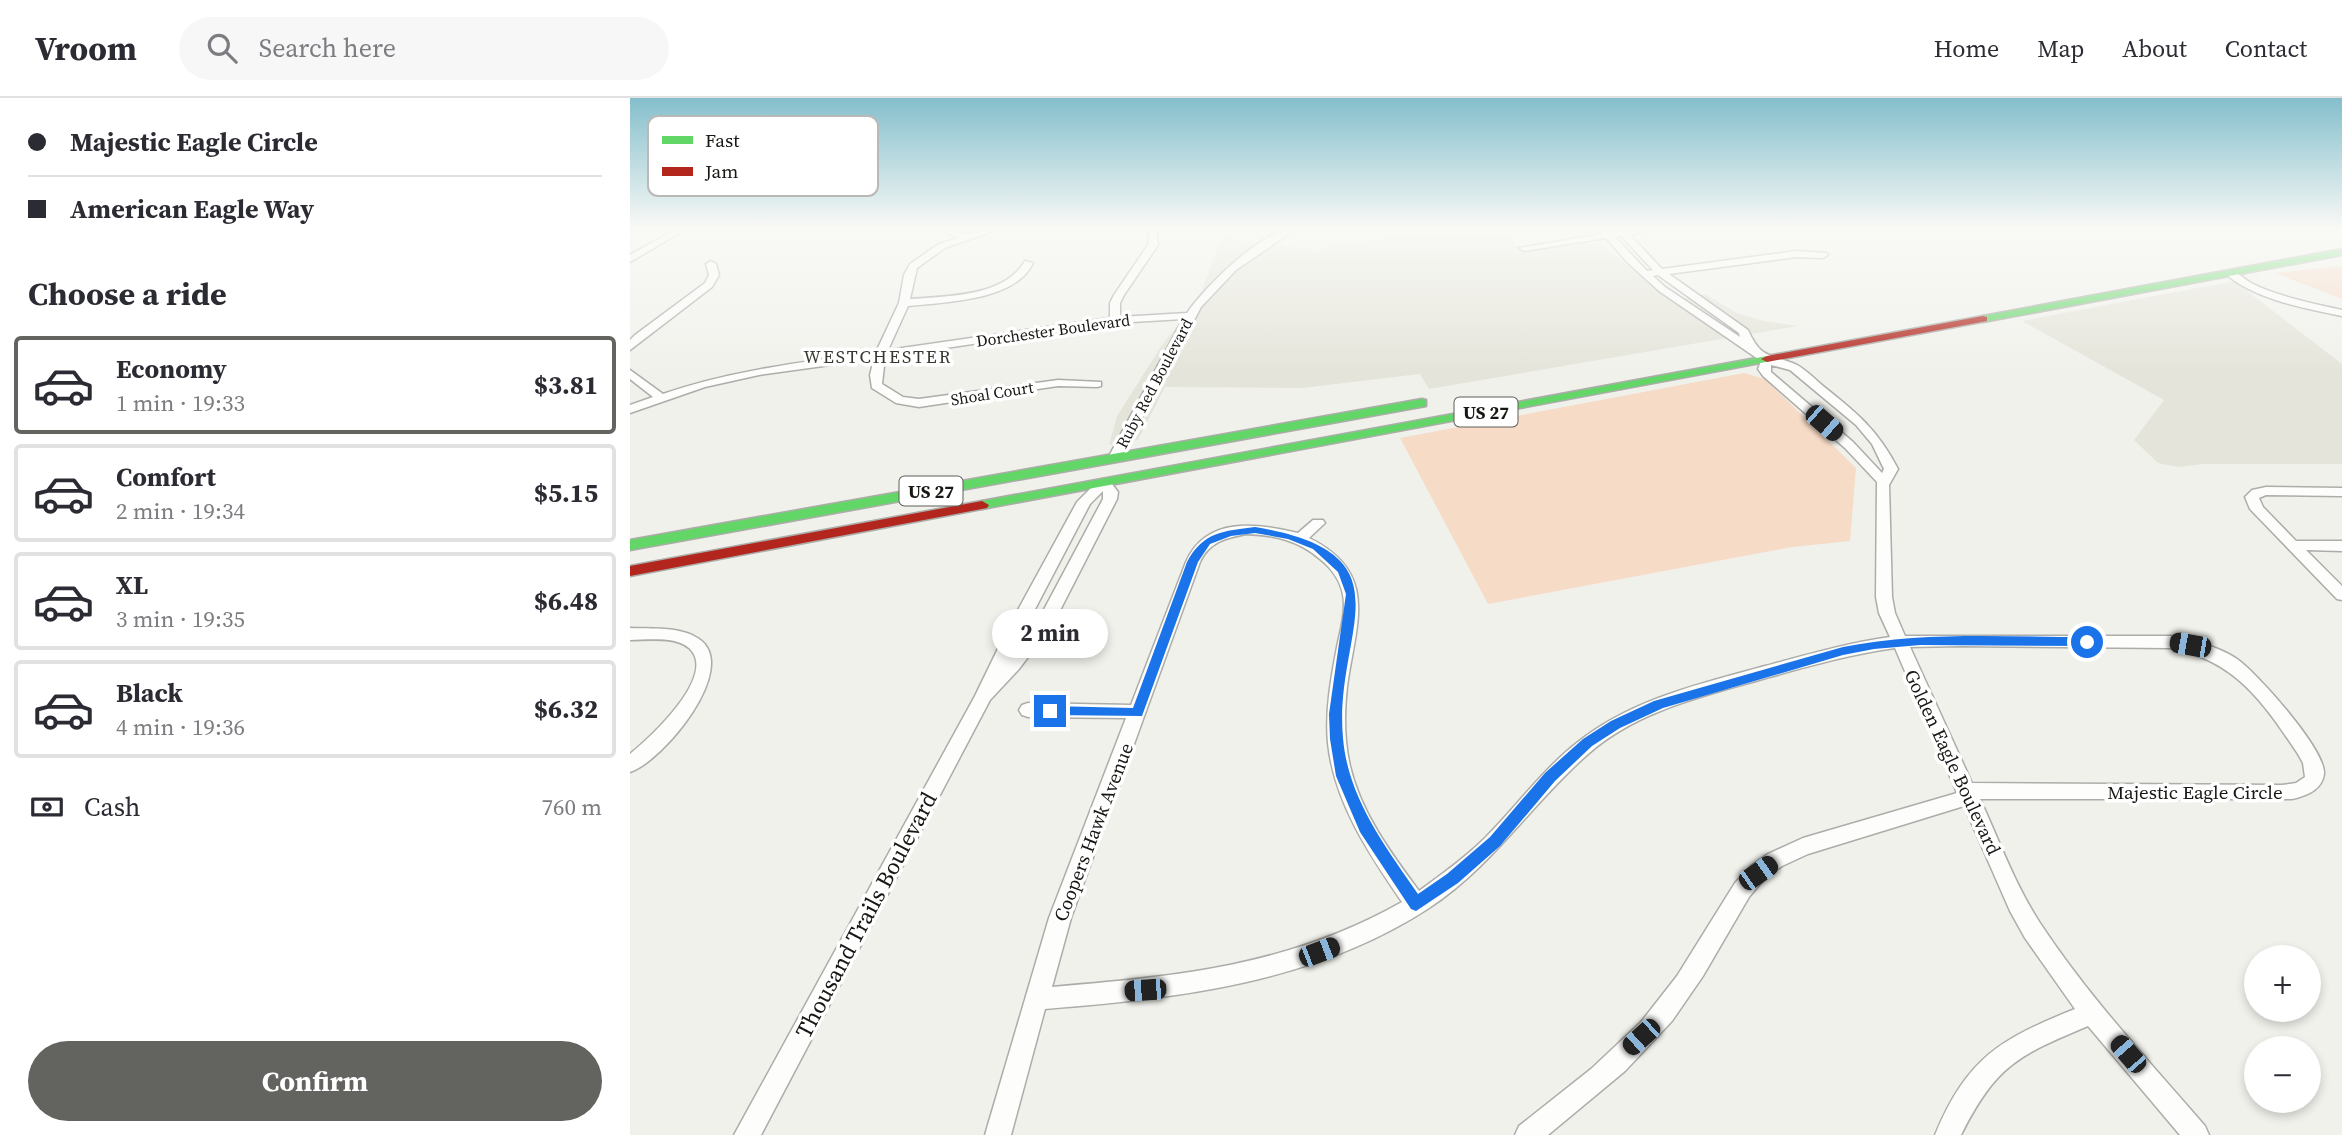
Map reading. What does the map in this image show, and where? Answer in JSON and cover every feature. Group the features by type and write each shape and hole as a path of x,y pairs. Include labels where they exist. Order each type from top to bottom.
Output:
{"highway":[{"name":"US 27","path":"630,571 2207,277"},
{"path":"1720,349 1774,339"},
{"name":"US 27","path":"630,545 1442,399"},
{"path":"1104,483 1111,473 1128,467 1204,449 1386,415 1404,406"},
{"path":"630,553 833,516 876,501"}],"street":[{"path":"630,347 646,330 708,286 713,277"},
{"path":"881,354 904,303 909,277"},
{"path":"904,303 1000,288 1020,277"},
{"path":"1115,320 1115,303 1131,277"},
{"name":"Ruby Red Boulevard","path":"1114,458 1190,316 1224,277"},
{"path":"1649,277 1728,335 1747,344 1766,360 1764,369 1767,374 1849,445 1882,480"},
{"path":"1668,277 1744,332 1747,344"},
{"path":"2236,277 2244,283 2342,311"},
{"name":"Dorchester Boulevard","path":"630,408 660,397 748,374 1115,320 1190,316"},
{"name":"Shoal Court","path":"881,354 876,386 888,396 909,402 936,402 1058,383 1097,384"},
{"name":"Golden Eagle Boulevard","path":"1766,360 1794,368 1867,429 1878,443 1891,469 1882,480 1884,597 1887,613 2017,904 2066,980 2196,1135"},
{"path":"630,373 660,397"},
{"name":"Thousand Trails Boulevard","path":"747,1135 984,696 1015,630 1088,495 1104,483 1111,492 1110,499 1039,632 984,696"},
{"path":"2342,492 2266,491 2253,495 2252,500 2257,509 2342,595"},
{"path":"1300,539 1318,523"},
{"name":"Coopers Hawk Avenue","path":"998,1135 1060,918 1201,546 1217,537 1246,530 1271,532 1300,539 1325,552 1338,563 1350,586 1351,612 1336,714 1340,763 1352,802 1365,828 1416,904"},
{"path":"2293,545 2342,546"},
{"path":"1058,551 1083,551"},
{"path":"630,634 659,633 689,641 701,651 706,666 700,687 686,711 630,765"},
{"name":"Majestic Eagle Circle","path":"1038,999 1168,988 1261,971 1341,944 1416,904 1482,854 1550,777 1588,743 1616,724 1686,694 1843,651 1898,642 2171,642 2198,648 2233,664 2251,680 2308,752 2315,772 2314,779 2306,788 2282,793 1968,794 1804,847 1775,860 1742,890 1664,1013 1578,1095 1528,1135"},
{"path":"1028,710 1138,712"},
{"path":"1948,1135 1980,1078 2000,1057 2019,1045 2092,1013"}],"shaded area":[{"path":"1206,277 1642,277 1671,301 1705,294 1737,313 1763,321 1798,326 1429,389 1420,374 1302,388 1165,387 1138,440 1109,445 1117,416 1162,345 1199,298"},
{"path":"2286,277 2342,277 2342,299"},
{"path":"2234,281 2342,364 2342,464 2203,464 2178,467 2158,463 2134,440 2164,400 2022,321"},
{"path":"1744,373 1765,379 1856,468 1850,541 1792,547 1488,604 1400,438"}],"traffic: fast":[{"path":"1983,319 2206,277"},
{"path":"982,505 1767,359"},
{"path":"630,545 1422,403"}],"traffic: jam":[{"path":"1767,359 1983,319"},
{"path":"630,571 982,505"}],"district":[{"name":"WESTCHESTER","path":"878,356"}],"route":[{"path":"1050,711 1138,712 1193,562 1201,546 1207,542 1229,533 1255,530 1309,542 1338,563 1352,594 1336,714 1336,739 1343,776 1352,802 1372,841 1416,904 1469,866 1495,842 1539,789 1574,754 1616,724 1659,704 1686,694 1874,645 1920,641 2087,642"}]}
